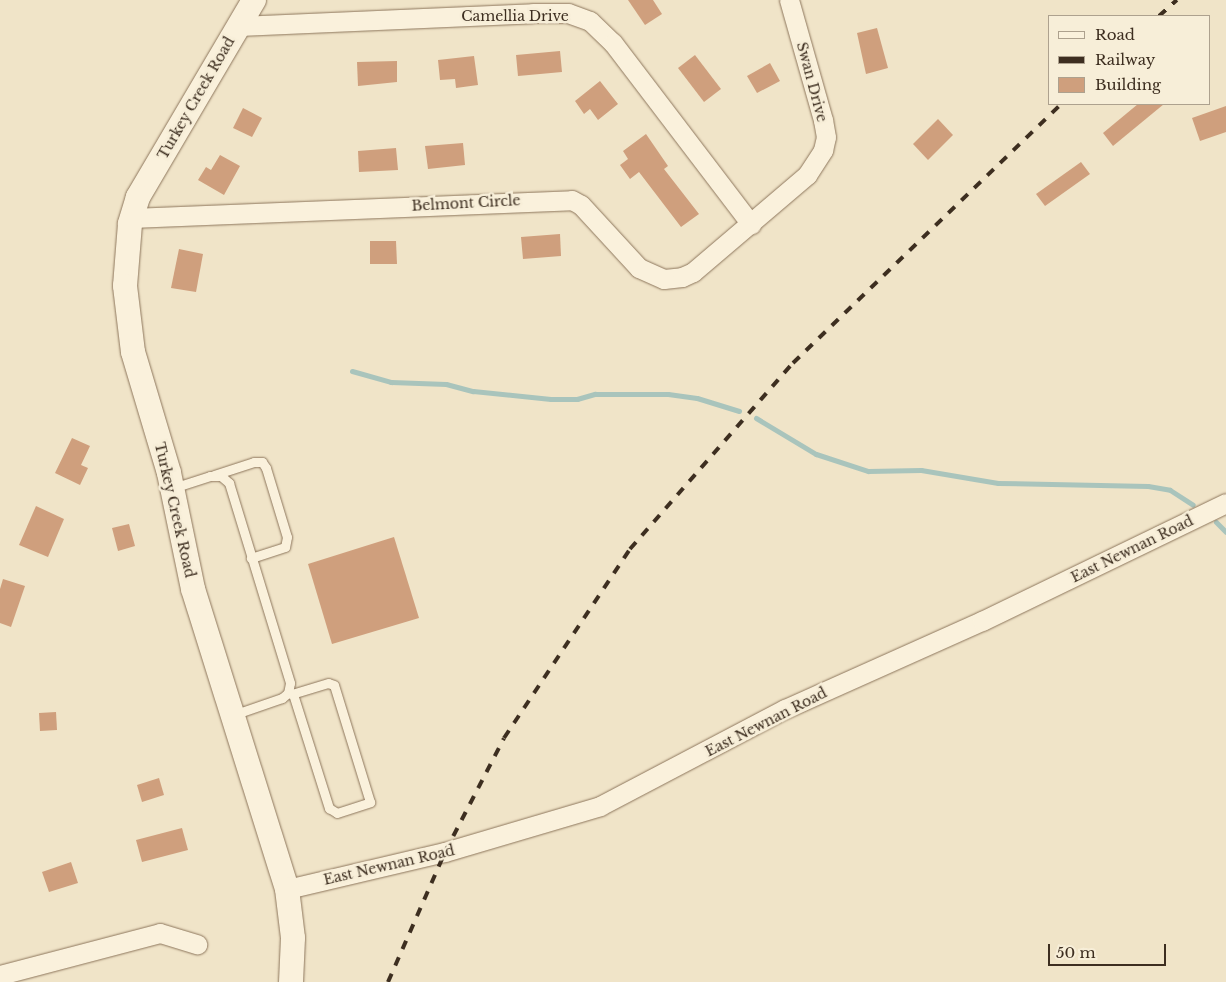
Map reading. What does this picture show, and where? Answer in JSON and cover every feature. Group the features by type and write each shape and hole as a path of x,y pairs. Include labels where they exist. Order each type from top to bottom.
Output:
{"street":[{"name":"Turkey Creek Road","path":"254,0 138,197 131,218 125,254 128,328 172,488 193,589 287,889 293,938 291,982"},
{"name":"Swan Drive","path":"751,224 817,164 826,137 789,0"},
{"name":"Camellia Drive","path":"239,26 568,13 590,21 613,43 751,224"},
{"name":"Belmont Circle","path":"131,218 572,200 581,205 639,268 664,280 693,272 751,224"},
{"name":"East Newnan Road","path":"287,889 445,852 600,806 785,709 982,621 1226,503"},
{"path":"0,975 160,932 197,944"}],"lane":[{"path":"172,488 254,462 262,462 266,468 287,537 285,546 251,558"},
{"path":"210,476 221,476 229,483 290,683 290,694 329,808 337,813 370,802 334,685 328,683 290,694 233,715"}],"building":[{"path":"628,0 653,0 662,14 645,25"},
{"path":"877,28 888,68 866,74 857,33"},
{"path":"560,51 562,72 518,76 516,55"},
{"path":"695,55 721,89 704,102 678,68"},
{"path":"474,56 478,85 456,88 455,79 440,80 438,60"},
{"path":"397,61 397,82 358,86 357,62"},
{"path":"770,63 780,81 757,93 747,76"},
{"path":"600,81 618,104 598,120 590,109 584,114 575,101"},
{"path":"1137,105 1163,105 1113,146 1103,133"},
{"path":"1226,106 1226,132 1200,141 1192,118"},
{"path":"243,108 262,118 252,137 233,128"},
{"path":"938,119 953,135 928,160 913,144"},
{"path":"646,134 668,166 664,169 699,214 681,227 639,172 630,179 620,165 628,159 623,151"},
{"path":"463,143 465,165 428,169 425,146"},
{"path":"396,148 398,170 359,172 358,151"},
{"path":"220,155 240,166 224,195 198,180 206,167 211,170"},
{"path":"1081,162 1090,174 1045,206 1036,194"},
{"path":"560,234 561,256 523,259 521,237"},
{"path":"370,241 396,241 397,264 370,264"},
{"path":"179,249 203,254 196,292 171,288"},
{"path":"72,438 90,446 81,465 88,468 80,485 55,473"},
{"path":"36,506 64,519 48,557 19,545"},
{"path":"129,524 135,546 118,551 112,528"},
{"path":"394,537 419,618 332,644 308,564"},
{"path":"3,579 25,586 11,627 0,623 0,589"},
{"path":"56,712 57,730 40,731 39,713"},
{"path":"159,778 164,795 142,802 137,785"},
{"path":"182,828 188,850 142,862 136,840"},
{"path":"71,862 78,883 49,892 42,872"}],"waterway":[{"path":"352,371 391,382 446,384 473,391 551,399 577,399 595,394 668,394 697,398 739,411"},
{"path":"756,418 816,454 868,471 921,470 998,483 1148,486 1170,490 1193,505"},
{"path":"1216,522 1226,532"}],"railway":[{"path":"1160,15 1177,0"},
{"path":"388,982 445,852 504,738 630,549 793,363 1060,105"}]}
